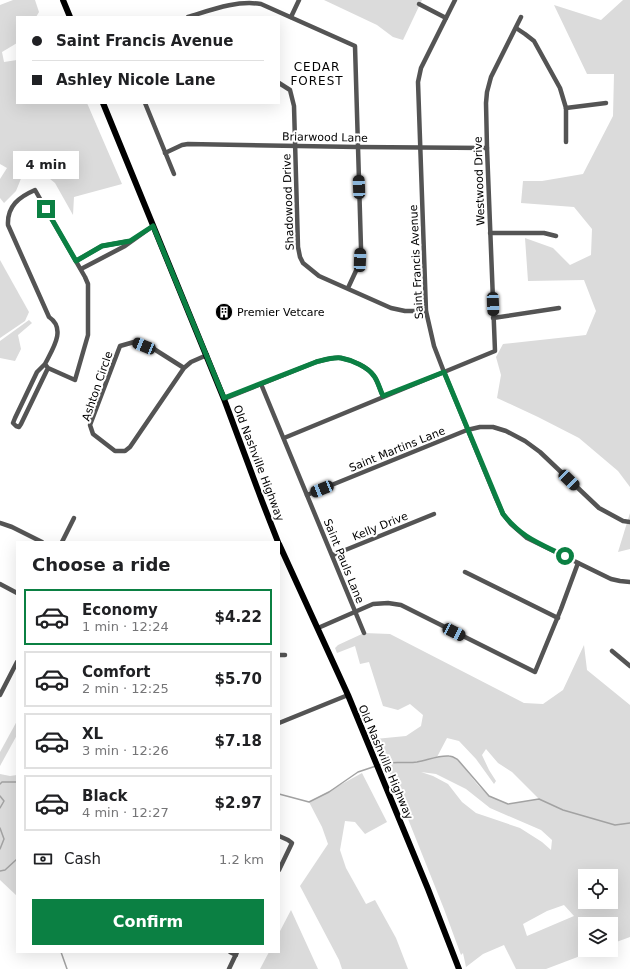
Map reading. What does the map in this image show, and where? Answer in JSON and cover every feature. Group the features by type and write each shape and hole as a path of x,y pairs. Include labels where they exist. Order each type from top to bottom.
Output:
{"main road":[{"path":"63,0 70,16"},
{"name":"Old Nashville Highway","path":"103,104 224,398 278,541"},
{"name":"Old Nashville Highway","path":"280,545 348,695 428,889 459,969"}],"street":[{"path":"291,17 299,0"},
{"name":"Saint Francis Avenue","path":"455,0 427,54 421,68 418,82 426,311 434,346 467,430 503,514 511,524 527,538 578,563 611,579 620,582 630,582"},
{"path":"192,16 234,4 261,4 355,46 360,260 348,288"},
{"path":"419,4 446,18"},
{"name":"Westwood Drive","path":"444,372 495,351 487,148 487,92 496,66 521,18"},
{"path":"516,28 534,41 560,88 566,108 566,142"},
{"name":"Shadowood Drive","path":"280,84 290,90 292,96 300,256 304,263 315,273 398,310 413,312 426,311"},
{"path":"566,108 606,102"},
{"path":"145,104 174,174"},
{"name":"Briarwood Lane","path":"165,153 182,145 188,144 487,148"},
{"path":"46,366 37,372 13,423 16,426 21,424 46,366 57,340 58,330 53,320 49,317 8,225 8,219 13,206 23,196 35,190 81,269 88,284 88,335 75,380 46,366"},
{"path":"81,269 125,246 153,226"},
{"path":"490,233 544,233 556,236"},
{"path":"76,261 100,248 130,241"},
{"path":"100,248 105,257"},
{"path":"493,318 559,308"},
{"name":"Ashton Circle","path":"184,368 154,349 134,342 120,346 90,425 93,434 115,451 125,452 130,447 184,368 191,362 206,356"},
{"path":"224,398 316,362 331,358 341,358 366,368 374,375 383,396"},
{"path":"284,438 444,372"},
{"name":"Saint Pauls Lane","path":"262,384 364,633"},
{"name":"Saint Martins Lane","path":"307,495 467,430 480,427 493,427 506,431 525,441 540,452 599,508 623,521 630,522"},
{"name":"Kelly Drive","path":"333,555 434,514"},
{"path":"62,541 74,518"},
{"path":"0,523 12,527 40,541"},
{"path":"318,628 373,604 388,603 401,605 535,672 558,618 578,563"},
{"path":"465,572 558,618"},
{"path":"0,584 16,592"},
{"path":"612,651 630,666"},
{"path":"280,655 285,656"},
{"path":"0,696 16,664"},
{"path":"280,723 348,695"},
{"path":"280,836 292,843 280,868"},
{"path":"229,969 236,954"}],"shaded area":[{"path":"13,0 35,0 39,12 37,16 16,16 16,44 2,52 4,62 16,60 16,104 87,104 122,184 74,197 73,215 55,183 28,161 16,191 4,203 0,198 0,179 7,168 0,164 0,5"},
{"path":"324,0 422,0 403,40 393,37 377,25"},
{"path":"623,0 630,0 630,487 618,471 579,438 497,398 501,375 496,357 503,344 586,335 596,311 584,280 528,281 525,238 553,248 570,265 591,255 592,229 574,207 521,203 523,181 542,181 583,174 613,116 614,74 587,74 554,5 601,20"},
{"path":"0,260 29,312 25,321 0,338"},
{"path":"29,320 32,323 18,335 21,349 15,361 0,358 0,341"},
{"path":"630,513 630,549 618,552"},
{"path":"364,633 390,634 524,703 543,704 563,690 584,645 587,670 630,705 630,937 618,941 618,917 578,917 578,957 546,969 516,969 504,945 483,954 466,967 463,953 461,955 388,769 387,763 391,762 381,757 375,739 406,736 421,726 423,715 410,704 398,710 383,706 369,662 360,664 355,646 337,653 335,648 338,645","holes":["447,738 459,741 476,759 494,784 496,781 482,755 486,749 498,763 512,772 539,799 508,804 489,796 477,784 458,760 447,756 437,757","421,772 436,774 466,789 490,808 541,830 552,840 551,850 542,842 520,828 476,813 462,802 448,784 433,776","564,905 574,916 527,936 523,924 547,911"]},
{"path":"16,723 16,737 0,766 0,752"},
{"path":"362,773 387,822 365,834 355,822 345,821 340,850 346,868 366,904 375,900 396,938 408,969 342,969 339,960 300,886 328,844 322,827 309,802"},
{"path":"0,774 10,776 16,775 16,895 0,880"},
{"path":"291,910 318,969 260,969 268,953 280,953 280,931"}],"waterway":[{"path":"379,765 389,763 417,762 441,756 452,756 458,760 489,796 508,804 539,799 563,810 615,825 630,823"},
{"path":"280,794 309,802 329,792 358,772 376,766"},
{"path":"0,784 2,782 16,782"},
{"path":"0,796 4,801 0,808"},
{"path":"0,828 4,839 0,849"},
{"path":"0,871 5,870 16,860"},
{"path":"61,953 67,969"}],"place":[{"name":"Premier Vetcare","path":"224,312"}],"district":[{"name":"CEDAR FOREST","path":"317,74"}],"route":[{"path":"46,209 76,261 102,246 130,241 153,226 224,398 316,362 331,358 341,358 366,368 374,375 383,396 444,372 503,514 511,524 527,538 565,556"}]}
